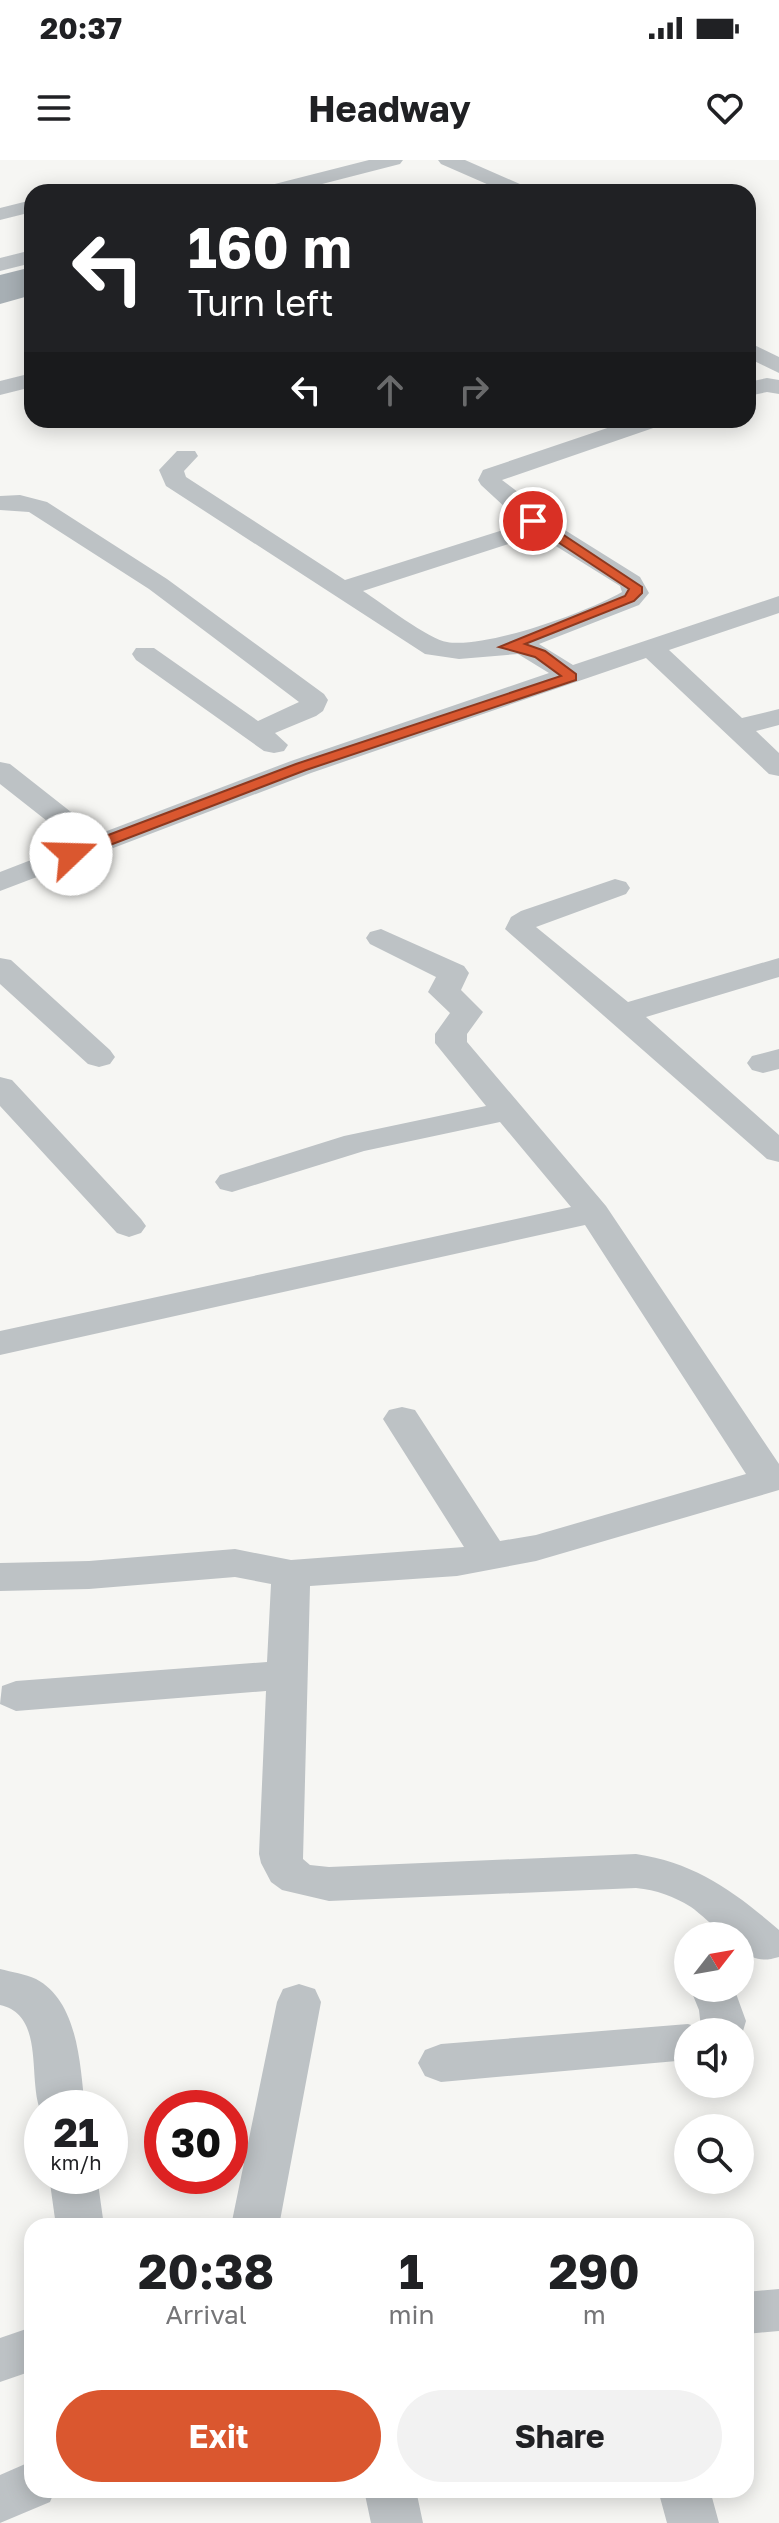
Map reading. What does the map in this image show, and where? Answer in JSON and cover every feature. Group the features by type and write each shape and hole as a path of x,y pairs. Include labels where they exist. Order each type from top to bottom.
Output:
{"street":[{"path":"298,184 393,160"},
{"path":"448,160 504,184"},
{"path":"333,175 353,184"},
{"path":"0,214 24,208"},
{"path":"0,265 24,258"},
{"path":"756,357 778,380 756,387"},
{"path":"0,388 24,382"},
{"path":"506,647 630,599 636,593 631,582 533,521 527,509 494,485 490,480 492,475 630,428"},
{"path":"186,456 171,470 175,481 434,648 458,653 519,647 540,654 571,677"},
{"path":"0,503 28,504 52,516 158,584 314,700 306,710 257,731"},
{"path":"342,589 512,535 533,521"},
{"path":"0,882 301,767 779,604"},
{"path":"652,649 779,768"},
{"path":"145,654 257,731 301,767"},
{"path":"734,728 779,717"},
{"path":"0,770 95,845"},
{"path":"615,888 532,917 522,923 520,929 623,1014 779,1152"},
{"path":"0,1577 89,1575 235,1563 291,1574 490,1557 536,1548 774,1478 594,1213 451,1043 451,1034 467,1012 444,992 453,973 381,938"},
{"path":"0,967 99,1057"},
{"path":"623,1014 779,967"},
{"path":"0,1087 129,1226"},
{"path":"232,1182 356,1143 507,1111"},
{"path":"0,1343 594,1213"},
{"path":"402,1419 490,1557"},
{"path":"291,1574 280,1854 282,1868 292,1876 329,1884 636,1871 661,1873 707,1894 761,1945"},
{"path":"16,1696 287,1675"},
{"path":"0,1987 16,1988 32,1997 48,2017 59,2090"},
{"path":"257,2218 299,2002"},
{"path":"441,2063 674,2043"},
{"path":"76,2194 79,2218"},
{"path":"754,2312 779,2310"},
{"path":"0,2360 24,2352"},
{"path":"0,2501 24,2489"},
{"path":"392,2498 397,2523"},
{"path":"686,2498 693,2523"}],"building":[{"path":"24,269 24,297 0,304 0,275"}],"route":[{"path":"71,854 301,767 571,677 530,649 506,647 630,599 636,593 636,587 533,521"}]}
